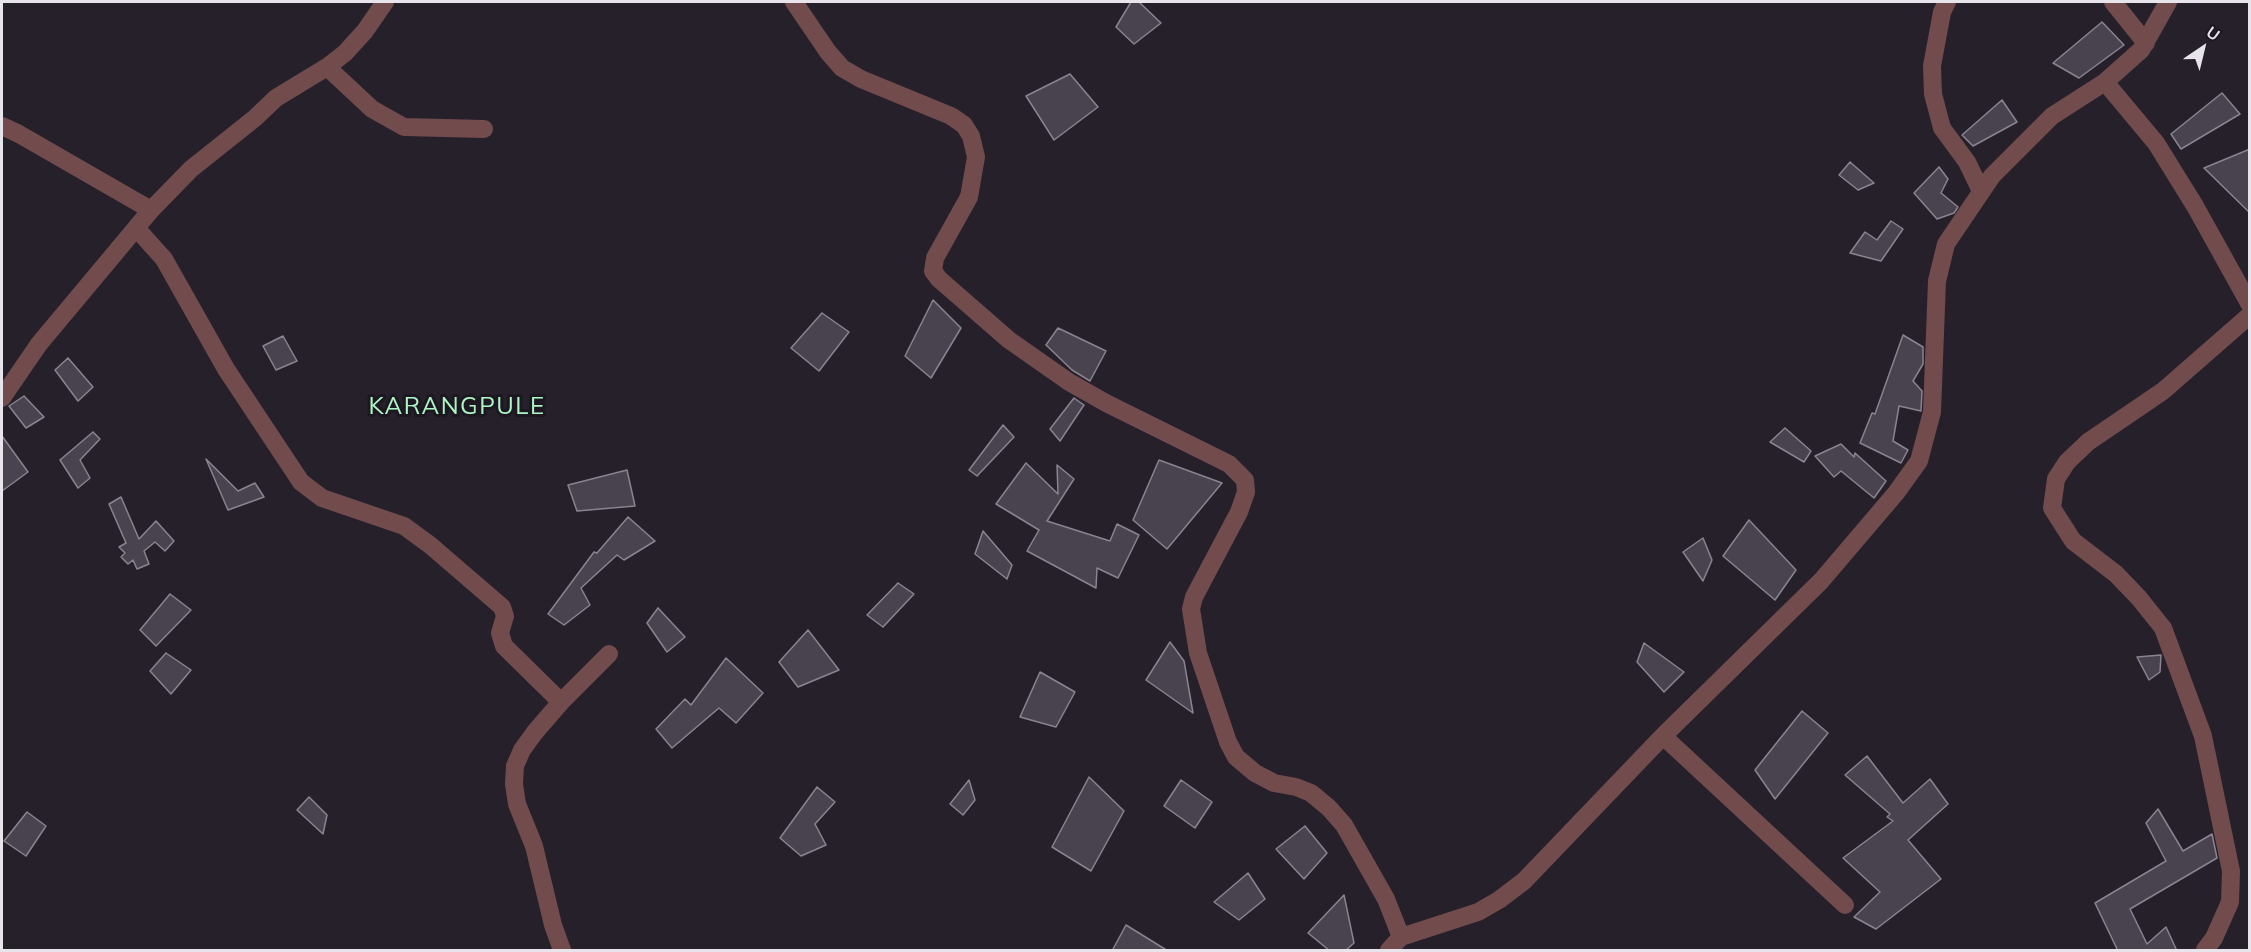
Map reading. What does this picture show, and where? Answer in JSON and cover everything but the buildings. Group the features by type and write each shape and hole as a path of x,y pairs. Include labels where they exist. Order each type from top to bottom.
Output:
{"street":[{"path":"2,398 39,344 137,230 151,210 191,169 255,118 276,98 327,67 345,53 365,31 385,2"},
{"path":"794,2 828,52 842,68 951,116 964,125 971,136 976,157 969,197 935,258 933,271 939,279 1010,340 1069,382 1106,404 1229,464 1245,480 1246,492 1239,512 1194,597 1191,609 1198,653 1228,742 1236,757 1255,773 1274,783 1296,787 1311,793 1329,808 1344,825 1386,899 1401,937"},
{"path":"1947,2 1942,12 1932,66 1933,94 1942,128 1967,162 1981,191"},
{"path":"2113,2 2146,43"},
{"path":"1389,951 1401,937 1478,912 1524,881 1663,736 1821,581 1896,494 1919,461 1932,412 1936,281 1946,244 1992,176 2052,116 2105,82 2141,50 2168,2"},
{"path":"327,67 372,109 404,127 484,129"},
{"path":"2105,82 2156,143 2195,206 2250,305"},
{"path":"2,126 151,210"},
{"path":"137,230 164,259 226,369 301,482 322,498 404,526 430,544 502,607 505,616 500,633 504,646 561,702"},
{"path":"2205,951 2214,938 2230,902 2231,871 2203,736 2163,628 2116,574 2073,541 2052,508 2056,479 2067,462 2088,442 2163,391 2250,315"},
{"path":"562,951 553,925 534,846 517,804 514,784 515,766 522,750 561,702 609,654"},
{"path":"1663,736 1845,905"}],"district":[{"name":"KARANGPULE","path":"457,407"}]}
